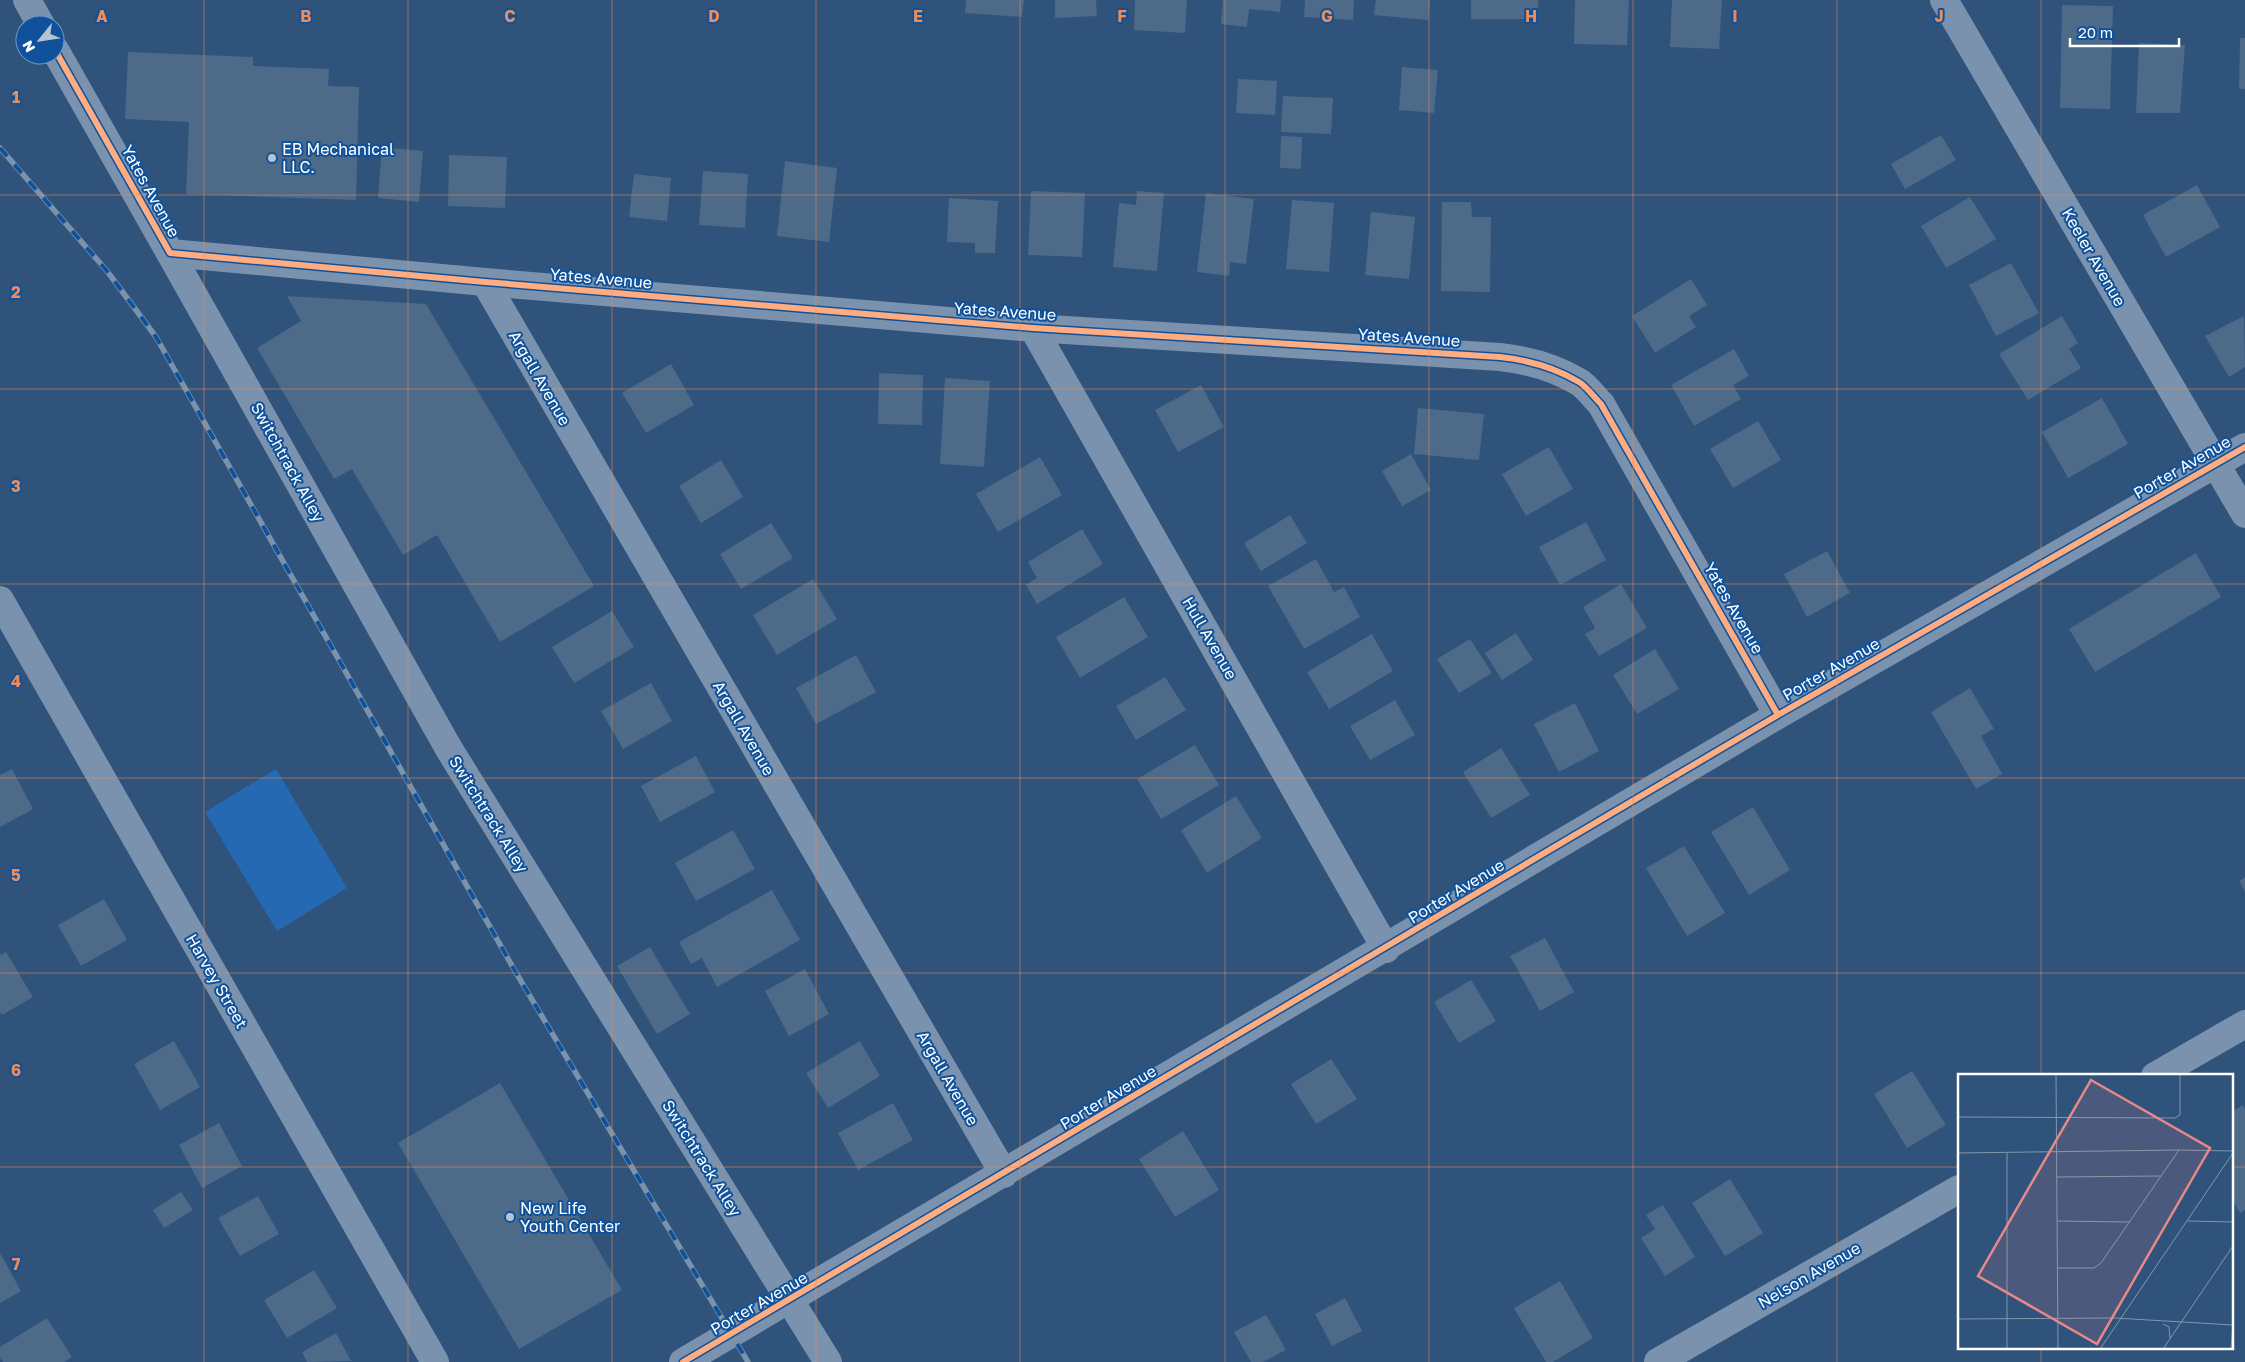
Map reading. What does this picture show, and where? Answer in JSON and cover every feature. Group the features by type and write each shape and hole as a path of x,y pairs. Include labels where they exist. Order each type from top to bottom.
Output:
{"street":[{"path":"27,0 35,15"},
{"name":"Keeler Avenue","path":"1944,0 2245,514"},
{"name":"Yates Avenue","path":"64,65 170,253 484,282 1033,328 1500,357 1524,360 1550,368 1580,383 1602,404 1778,715"},
{"name":"Switchtrack Alley","path":"170,253 450,749 828,1362"},
{"name":"Argall Avenue","path":"484,282 1004,1174"},
{"name":"Hull Avenue","path":"1033,328 1386,949"},
{"name":"Porter Avenue","path":"683,1362 1386,949 1778,715 2245,447"},
{"name":"Harvey Street","path":"0,600 435,1362"},
{"path":"2158,1074 2245,1024"},
{"name":"Nelson Avenue","path":"1658,1362 1958,1190"}],"shaded area":[{"path":"276,769 347,888 277,931 205,812"}],"building":[{"path":"966,0 1024,0 1022,17 965,13"},
{"path":"1055,0 1096,0 1097,16 1055,18"},
{"path":"1135,0 1187,0 1185,33 1134,30"},
{"path":"1223,0 1281,0 1280,12 1249,9 1247,27 1221,24"},
{"path":"1305,0 1354,0 1353,20 1304,17"},
{"path":"1376,0 1430,0 1428,20 1374,15"},
{"path":"1471,0 1538,0 1538,19 1471,19"},
{"path":"1575,0 1629,0 1627,45 1574,44"},
{"path":"1672,0 1722,0 1719,49 1670,47"},
{"path":"2062,5 2113,6 2110,109 2060,108"},
{"path":"2240,38 2245,38 2245,89 2239,89"},
{"path":"2139,43 2185,45 2180,113 2136,113"},
{"name":"EB Mechanical LLC.","path":"128,52 253,57 253,66 329,69 328,86 359,87 356,200 186,194 189,122 125,119"},
{"path":"1402,67 1438,70 1434,113 1399,110"},
{"path":"1238,79 1277,81 1275,115 1236,113"},
{"path":"1283,96 1333,98 1331,134 1281,132"},
{"path":"1941,135 1956,160 1905,189 1891,164"},
{"path":"1281,136 1302,137 1301,169 1280,168"},
{"path":"382,147 423,151 419,202 378,198"},
{"path":"449,155 507,157 505,208 448,206"},
{"path":"785,161 837,168 829,242 777,236"},
{"path":"703,171 748,174 745,228 699,225"},
{"path":"634,174 671,178 667,221 629,217"},
{"path":"2197,185 2220,227 2166,257 2143,215"},
{"path":"1031,191 1085,193 1082,257 1028,255"},
{"path":"1137,191 1164,193 1157,271 1113,267 1119,203 1136,205"},
{"path":"1206,193 1254,199 1246,264 1230,262 1229,276 1197,272"},
{"path":"1970,197 1996,239 1946,268 1921,226"},
{"path":"949,198 998,201 995,253 975,253 975,243 947,242"},
{"path":"1292,200 1334,203 1329,272 1286,269"},
{"path":"1442,202 1471,202 1472,217 1491,217 1490,292 1441,291"},
{"path":"1371,212 1415,217 1409,279 1365,275"},
{"path":"2011,263 2039,313 1996,336 1969,285"},
{"path":"1691,279 1707,305 1689,316 1696,327 1655,353 1632,316"},
{"path":"287,296 426,304 594,586 500,642 437,535 403,555 352,469 334,479 257,348 301,321"},
{"path":"2062,316 2078,343 2069,349 2081,368 2028,400 1999,354"},
{"path":"2244,316 2245,367 2229,377 2205,336"},
{"path":"1734,349 1749,376 1733,385 1741,399 1694,426 1671,385"},
{"path":"671,364 694,405 646,433 622,393"},
{"path":"879,373 923,375 922,425 878,424"},
{"path":"945,378 990,381 984,467 940,464"},
{"path":"1201,385 1224,427 1178,452 1155,410"},
{"path":"2102,398 2128,444 2068,478 2042,432"},
{"path":"1418,408 1484,414 1479,460 1414,454"},
{"path":"1758,421 1781,460 1733,488 1710,449"},
{"path":"1549,447 1573,489 1526,516 1502,474"},
{"path":"1411,454 1431,490 1402,506 1382,471"},
{"path":"1040,457 1062,495 998,532 976,494"},
{"path":"721,460 743,497 701,523 679,486"},
{"path":"1290,515 1307,543 1261,571 1244,543"},
{"path":"1586,522 1606,560 1560,585 1539,547"},
{"path":"771,523 793,558 741,589 720,554"},
{"path":"1082,529 1103,564 1037,604 1026,585 1037,578 1028,562"},
{"path":"1827,551 1850,593 1807,617 1784,574"},
{"path":"2196,553 2221,597 2095,672 2069,629"},
{"path":"1316,559 1334,592 1344,587 1360,617 1304,649 1268,586"},
{"path":"813,579 837,619 777,655 753,615"},
{"path":"1621,584 1647,628 1599,656 1585,634 1595,628 1583,607"},
{"path":"1124,597 1148,637 1080,678 1056,637"},
{"path":"612,611 634,647 574,683 552,647"},
{"path":"1516,633 1533,660 1502,680 1485,653"},
{"path":"1372,634 1393,671 1329,709 1307,672"},
{"path":"1470,639 1492,673 1459,693 1437,659"},
{"path":"1655,649 1679,689 1637,714 1613,675"},
{"path":"856,655 876,692 816,724 796,688"},
{"path":"1165,677 1186,710 1136,740 1116,706"},
{"path":"651,683 672,721 623,749 601,711"},
{"path":"1970,688 1994,729 1981,736 2002,774 1976,789 1931,712"},
{"path":"1395,700 1415,735 1370,760 1350,726"},
{"path":"1575,703 1599,751 1559,772 1534,724"},
{"path":"1195,745 1219,785 1161,819 1137,779"},
{"path":"1501,748 1530,795 1491,818 1463,772"},
{"path":"696,756 715,792 660,822 641,786"},
{"path":"12,769 33,809 0,827 0,775"},
{"path":"1236,796 1262,838 1207,873 1181,830"},
{"path":"1753,807 1790,870 1749,895 1711,832"},
{"path":"733,830 755,869 696,901 675,863"},
{"path":"1684,846 1725,913 1687,936 1646,868"},
{"path":"2245,877 2245,892 2239,881"},
{"path":"772,890 800,940 717,987 702,958 691,964 679,942"},
{"path":"104,899 127,940 81,966 58,925"},
{"path":"1545,938 1574,992 1540,1011 1510,956"},
{"path":"650,947 690,1014 657,1034 617,966"},
{"path":"6,952 33,997 2,1015 0,1012 0,955"},
{"path":"805,969 829,1014 789,1036 765,991"},
{"path":"1471,980 1496,1021 1459,1043 1434,1002"},
{"path":"174,1041 200,1087 160,1110 134,1064"},
{"path":"860,1041 880,1076 828,1108 806,1073"},
{"path":"1331,1059 1357,1099 1316,1124 1291,1084"},
{"path":"1912,1071 1946,1125 1907,1148 1874,1094"},
{"name":"New Life Youth Center","path":"500,1083 622,1290 519,1349 398,1143"},
{"path":"893,1103 913,1140 858,1170 838,1133"},
{"path":"2243,1105 2245,1109 2245,1210 2240,1213 2232,1199 2232,1111"},
{"path":"219,1123 242,1166 202,1188 179,1145"},
{"path":"1183,1131 1219,1190 1175,1217 1139,1159"},
{"path":"1730,1179 1763,1233 1725,1256 1692,1203"},
{"path":"181,1192 193,1210 164,1228 153,1210"},
{"path":"258,1196 279,1234 240,1256 218,1218"},
{"path":"1663,1205 1695,1257 1665,1276 1641,1238 1655,1229 1646,1215"},
{"path":"0,1253 21,1291 0,1303"},
{"path":"314,1270 337,1308 287,1338 264,1300"},
{"path":"1560,1281 1593,1338 1553,1362 1546,1362 1514,1308"},
{"path":"1345,1298 1362,1331 1332,1346 1315,1314"},
{"path":"1266,1315 1286,1350 1263,1362 1251,1362 1234,1332"},
{"path":"47,1318 72,1357 64,1362 3,1362 0,1358 0,1347"},
{"path":"336,1333 351,1361 307,1362 302,1352"}],"railway":[{"path":"0,148 107,271 156,337 515,971 748,1362"}],"cycle path":[{"path":"63,65 170,253 485,282 1033,328 1500,357 1531,362 1550,368 1579,382 1601,404 1778,715"},
{"path":"683,1362 1778,715 2245,447"}],"place":[{"name":"EB Mechanical LLC.","path":"272,158"},
{"name":"New Life Youth Center","path":"510,1217"}]}
